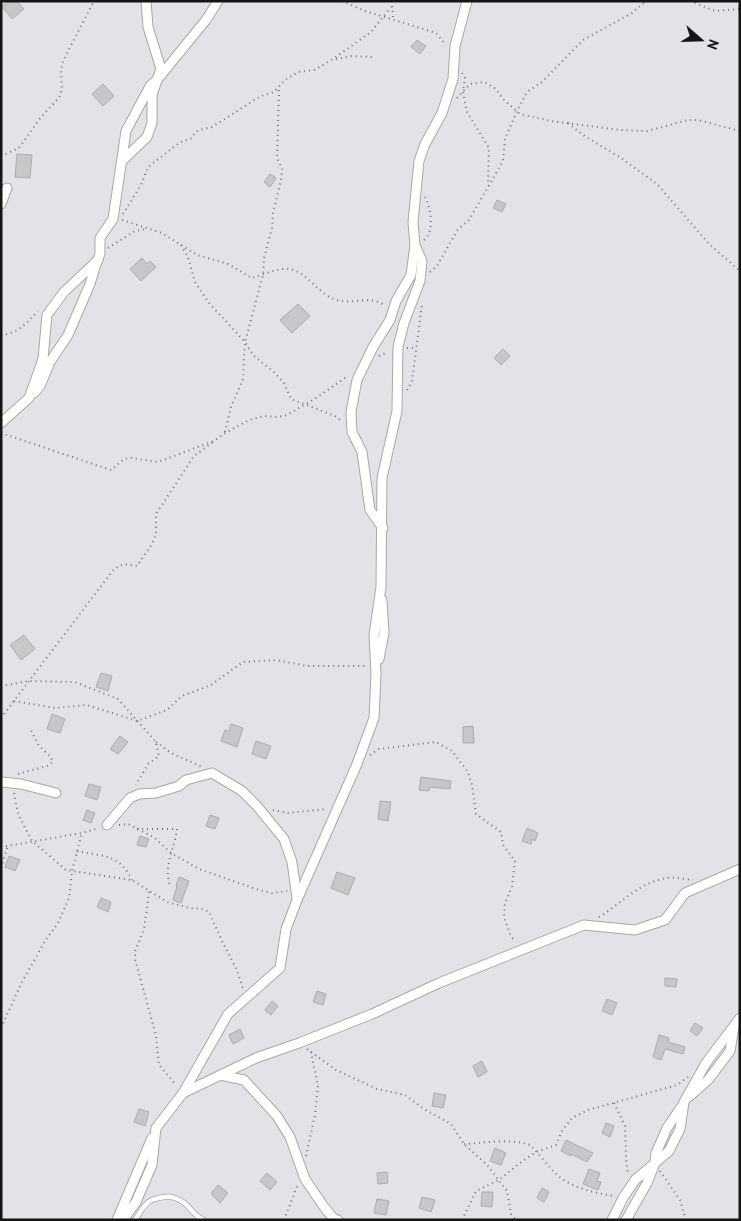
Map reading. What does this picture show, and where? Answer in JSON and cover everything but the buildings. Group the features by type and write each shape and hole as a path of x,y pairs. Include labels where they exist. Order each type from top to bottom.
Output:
{"street":[{"path":"122,161 148,137 152,123 152,95 161,70 148,27 146,1"},
{"path":"1,423 40,386 50,362 68,335 90,284 99,256 100,238 113,219 126,131 138,106 150,86 186,46 218,1"},
{"path":"117,1220 156,1128 182,1093 228,1014 280,968 286,929 357,764 374,718 376,670 384,633 380,587 383,528 382,478 397,411 398,348 404,323 420,281 422,261 416,247 413,222 419,160 425,144 442,112 453,79 455,46 467,1"},
{"path":"1,204 7,188"},
{"path":"383,528 370,510 362,452 352,429 351,412 357,380 373,347 385,330 392,316 396,301 411,275 416,247"},
{"path":"29,398 43,359 47,315 64,292 99,256"},
{"path":"107,825 130,798 139,794 156,793 179,786 186,780 212,773 242,791 284,839 292,862 297,900"},
{"path":"2,782 20,784 56,793"},
{"path":"182,1093 256,1058 372,1014 439,983 584,925 634,930 665,920 685,893 740,869"},
{"path":"612,1220 635,1180 669,1151 680,1129 684,1102 706,1063 737,1021"},
{"path":"220,1075 244,1080 278,1116 290,1137 305,1179 324,1207 334,1219 338,1220"},
{"path":"123,1220 136,1202 152,1165 156,1128"},
{"path":"626,1220 647,1183 655,1163"}],"lane":[{"path":"135,1220 145,1205 153,1198 172,1196 185,1203 194,1216 204,1220"}],"path":[{"path":"1,156 19,148 41,117 59,98 62,89 61,70 63,61 94,1"},
{"path":"342,1 365,11 436,33 443,40 465,78 463,92 467,112 489,148 488,187"},
{"path":"392,1 393,19"},
{"path":"420,281 437,266 458,229 469,220 503,161 505,140 527,92 542,82 583,40 632,13 646,1"},
{"path":"690,1 716,11 740,9"},
{"path":"391,7 371,32 333,59 314,70 298,72 285,80 274,92 261,96 212,127 199,130 192,138 179,143 148,167 142,185 118,219 162,232 197,256 228,264 252,278 290,269 304,274 313,285 327,296 343,301 375,300 385,305 392,316"},
{"path":"333,59 352,56 373,57"},
{"path":"456,99 470,84 484,82 496,89 503,99 520,114 620,130 646,131 688,120 698,120 740,131"},
{"path":"225,433 231,407 243,379 245,342 263,275 264,258 281,180 282,168 277,158 279,88"},
{"path":"568,123 582,135 621,158 657,184 709,244 740,271"},
{"path":"416,247 430,233 431,223 427,202 417,185"},
{"path":"99,256 135,231 148,229"},
{"path":"181,245 188,257 195,282 209,303 245,342 254,356 284,383 291,399 335,416 352,429"},
{"path":"404,396 412,382 422,299"},
{"path":"1,336 13,334 22,328 39,309"},
{"path":"365,363 398,348 416,348"},
{"path":"1,718 114,569 124,564 137,566 152,544 156,534 156,514 194,456 225,433 258,417 287,415 350,375"},
{"path":"1,433 111,470 114,470 124,458 158,462 214,441"},
{"path":"14,701 55,708 87,705 138,721 167,710 182,696 211,685 243,662 276,660 307,666 376,670"},
{"path":"1,686 29,681 75,682 118,699 156,742 172,753 197,763 212,773"},
{"path":"30,730 39,746 50,756 53,762 47,766 14,776 2,782 14,792 18,814 32,841 66,870 132,880 167,902 190,908 204,909 208,912 237,970 246,997"},
{"path":"130,798 141,774 148,764 159,756 156,742"},
{"path":"357,764 379,749 406,745 436,742 452,750 468,772 476,814 501,832 503,846 514,861 512,887 506,903 504,917 510,934 520,950"},
{"path":"257,806 287,813 326,810 340,802"},
{"path":"1,847 82,833 107,825 128,824 155,838 172,853 198,869 272,893 296,890"},
{"path":"137,829 177,829 176,841 168,861 170,885"},
{"path":"1,1028 36,955 58,923 69,898 72,871 82,833"},
{"path":"1,868 8,845"},
{"path":"77,851 117,860 126,868 132,880"},
{"path":"598,917 612,909 630,893 662,878 710,881"},
{"path":"149,892 144,930 135,951 135,959 156,1036 159,1065 182,1093"},
{"path":"299,1043 336,1070 377,1089 405,1095 424,1109 451,1124 464,1144 488,1165 507,1191 511,1214 516,1220"},
{"path":"284,1220 303,1173 315,1116 318,1086 311,1052"},
{"path":"462,1220 476,1191 499,1180 536,1152 556,1145 562,1131 572,1118 588,1110 677,1085 691,1074"},
{"path":"614,1104 625,1126 626,1159 631,1186"},
{"path":"464,1144 492,1142 522,1143 532,1146 558,1176 583,1190 623,1198"},
{"path":"655,1163 680,1200 686,1220"}]}
